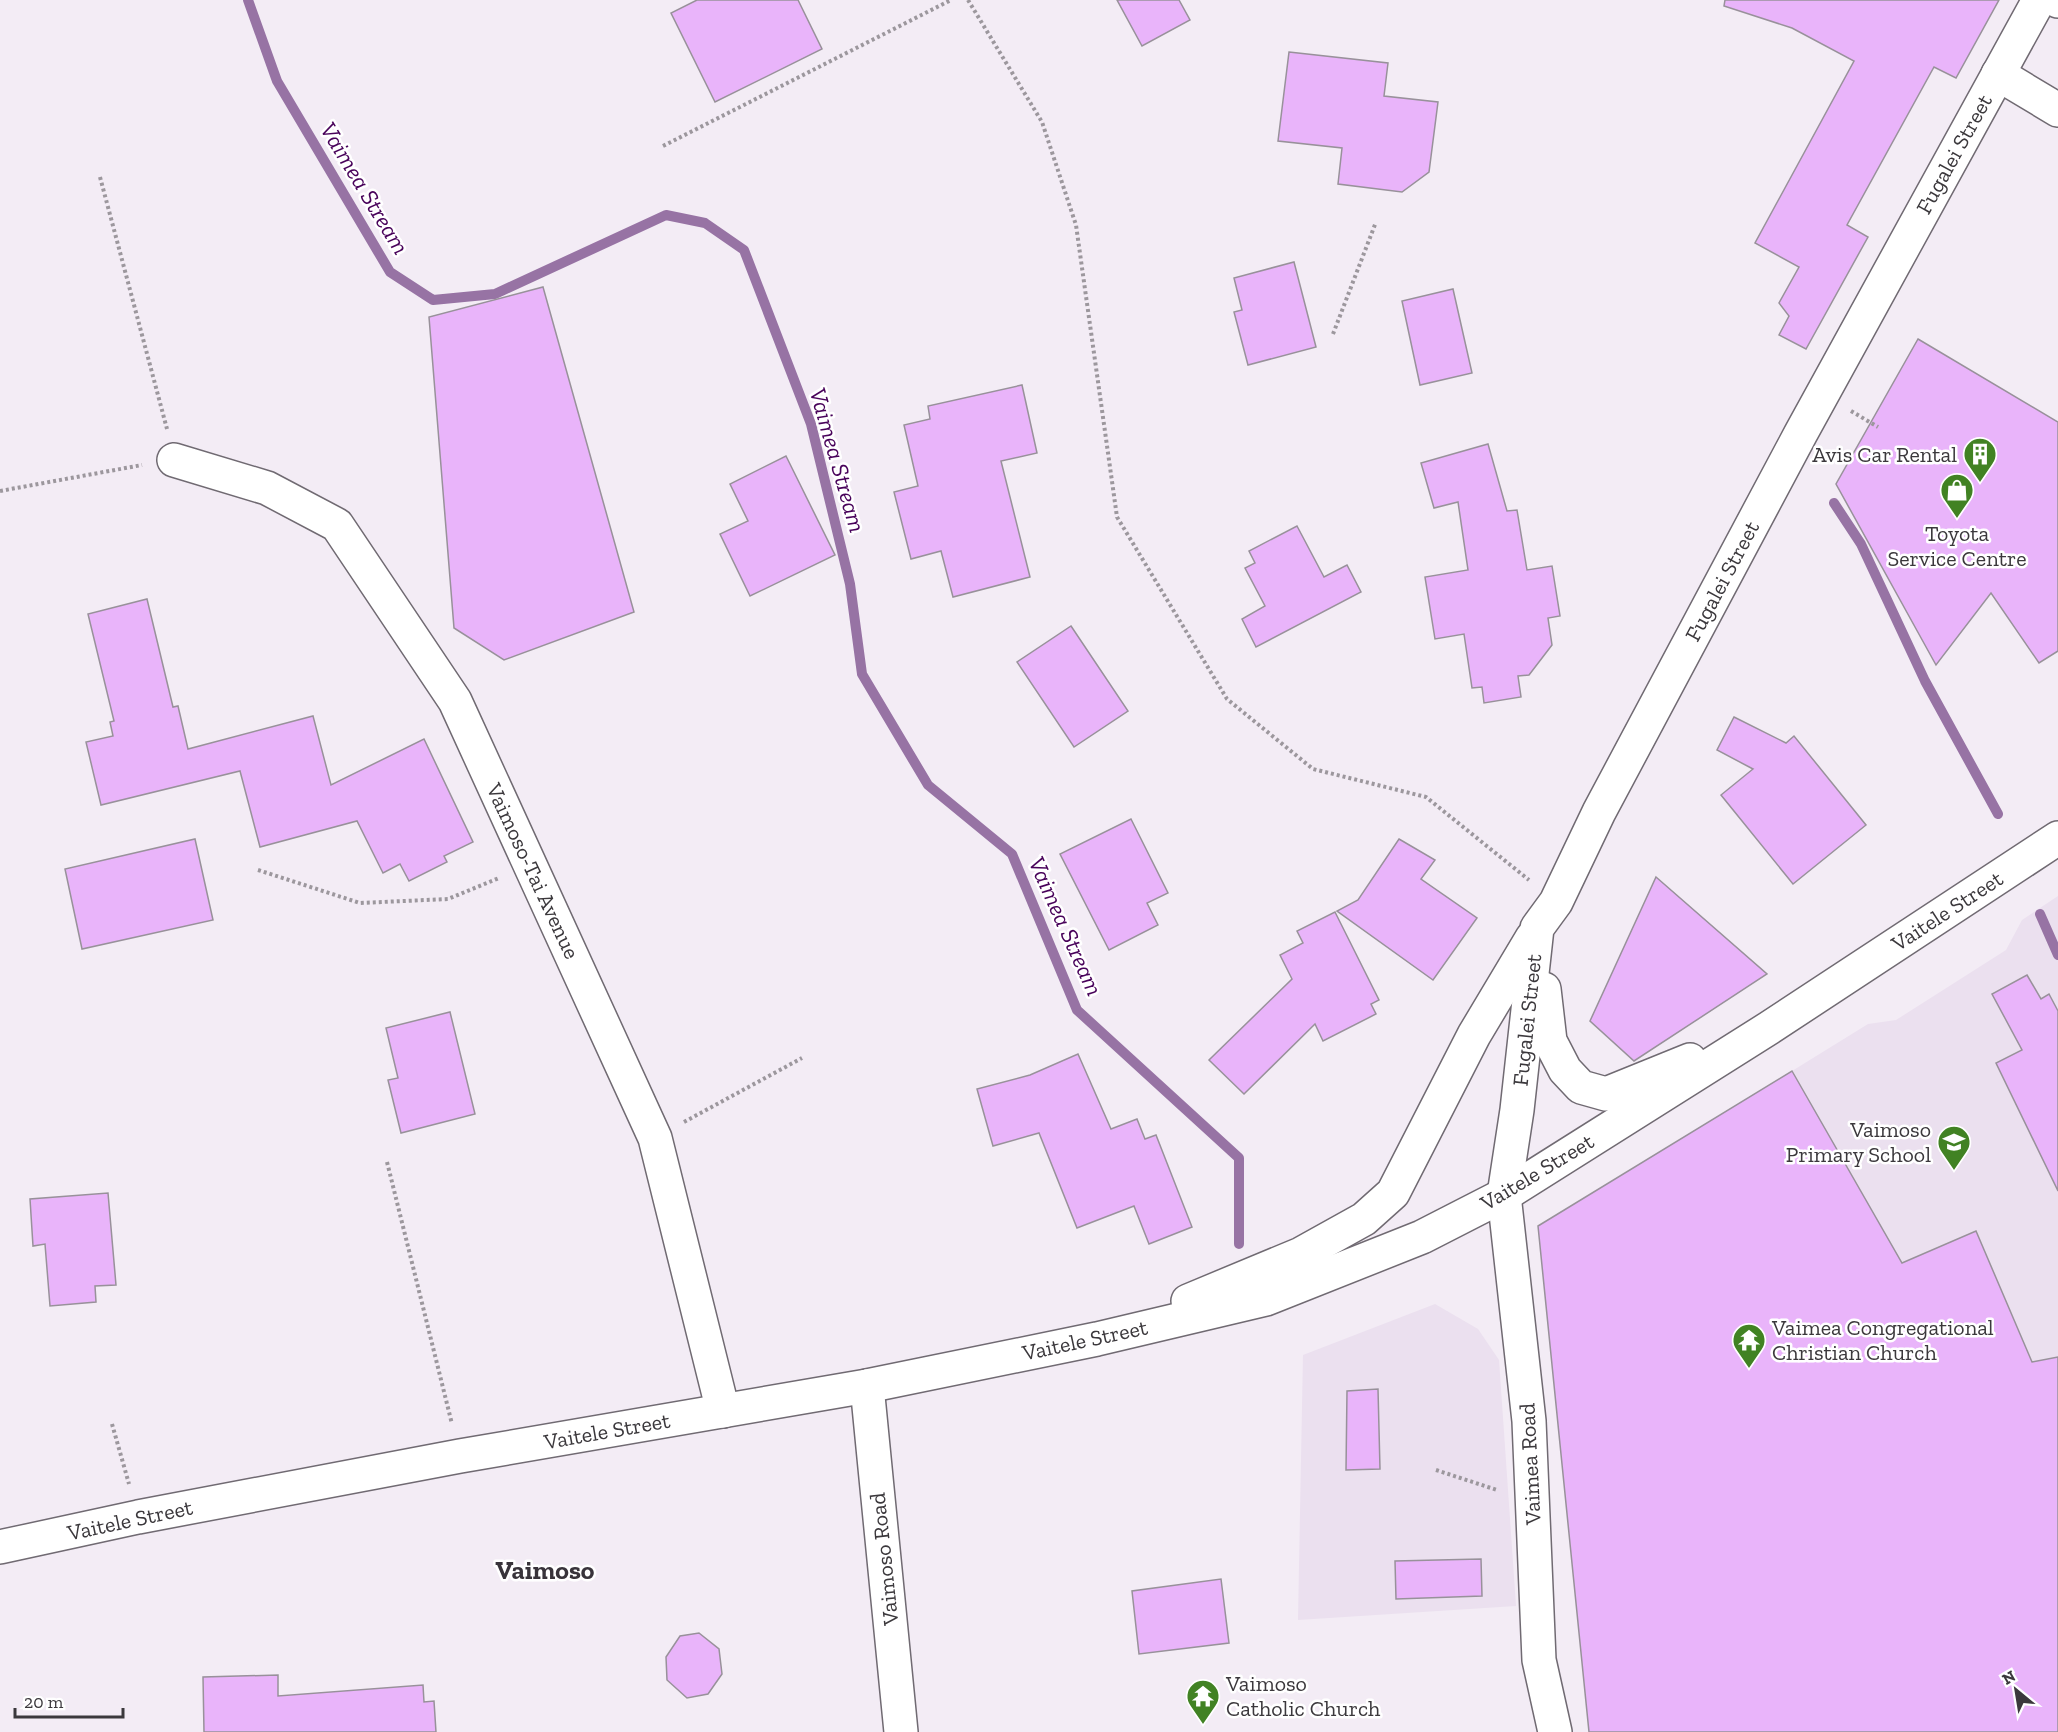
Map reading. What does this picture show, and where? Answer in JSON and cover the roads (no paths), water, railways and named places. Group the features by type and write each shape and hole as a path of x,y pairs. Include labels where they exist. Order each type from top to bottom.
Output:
{"main road":[{"name":"Fugalei Street","path":"1504,1195 1547,915 1599,812 1795,444 2039,0"},
{"path":"1998,74 2058,110"},
{"name":"Vaimoso-Tai Avenue","path":"174,460 267,488 337,525 455,701 655,1138 723,1411"},
{"name":"Vaitele Street","path":"0,1547 138,1517 460,1456 867,1386 1098,1339 1266,1299 1422,1237 1504,1195 1769,1028 2058,838"},
{"path":"1547,915 1550,1041 1565,1070 1581,1087 1606,1094 1769,1028"},
{"path":"1098,1339 1301,1254 1364,1219 1393,1193 1474,1035 1547,915"},
{"name":"Vaimea Road","path":"1504,1195 1529,1421 1539,1660 1555,1732"},
{"name":"Vaimoso Road","path":"867,1386 901,1732"}],"waterway":[{"name":"Vaimea Stream","path":"248,0 277,81 390,272 433,300 495,294 666,215 705,223 744,250 811,424 850,584 862,674 928,785 1012,854 1077,1010 1239,1158 1239,1244"},
{"path":"1834,503 1861,544 1925,681 1998,814"},
{"path":"2040,914 2058,955"}],"place":[{"name":"Avis Car Rental","path":"1980,483"},
{"name":"Toyota Service Centre","path":"1957,519"},
{"name":"Vaimoso Primary School","path":"1954,1171"},
{"name":"Vaimea Congregational Christian Church","path":"1749,1369"},
{"name":"Vaimoso Catholic Church","path":"1203,1725"}],"district":[{"name":"Vaimoso","path":"545,1570"}]}
